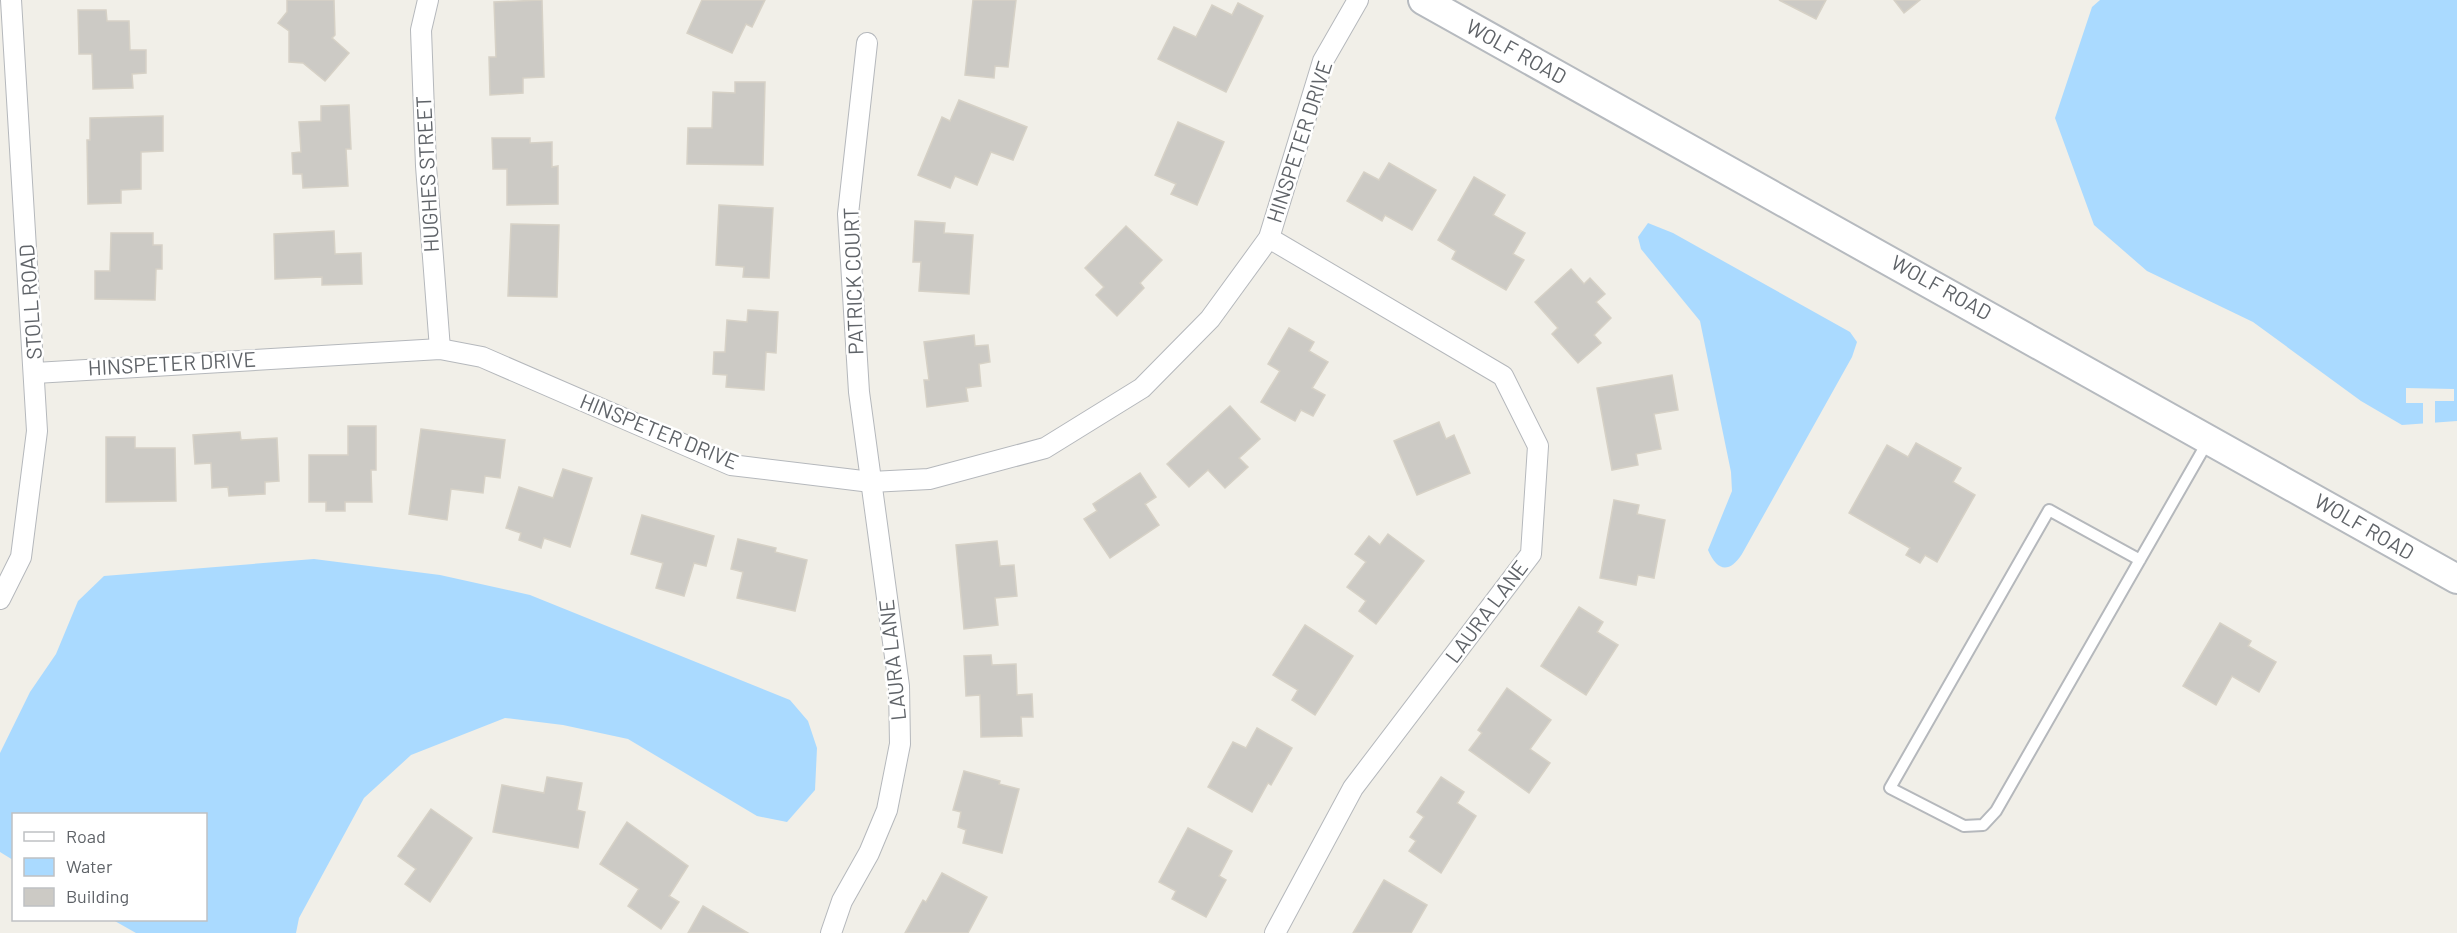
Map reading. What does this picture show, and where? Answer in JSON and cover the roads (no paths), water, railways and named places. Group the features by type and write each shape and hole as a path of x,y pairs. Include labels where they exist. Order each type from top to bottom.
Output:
{"main road":[{"name":"WOLF ROAD","path":"1423,0 2457,579"}],"street":[{"name":"STOLL ROAD","path":"0,599 21,557 38,431 11,0"},
{"name":"HUGHES STREET","path":"428,0 421,30 426,166 440,349"},
{"name":"HINSPETER DRIVE","path":"35,373 440,349 482,357 731,465 871,482 929,479 1045,448 1143,388 1210,319 1269,238 1323,61 1358,0"},
{"name":"PATRICK COURT","path":"867,43 848,214 859,392 871,482"},
{"name":"LAURA LANE","path":"1269,238 1503,376 1538,446 1531,554 1353,788 1275,933"},
{"name":"LAURA LANE","path":"831,933 842,901 869,853 886,810 900,744 899,686 871,482"}],"lane":[{"path":"2140,560 2049,510 1890,788 1964,826 1983,825 1996,811 2140,560 2209,439"}],"water":[{"path":"2100,0 2457,0 2457,421 2402,425 2361,401 2253,322 2147,271 2094,225 2055,118 2092,7"},
{"path":"1648,223 1673,233 1850,332 1857,342 1852,357 1742,554 1728,567 1719,566 1708,550 1732,491 1731,472 1700,321 1641,249 1638,237"},
{"path":"314,559 440,575 530,595 790,700 808,721 817,748 815,790 787,822 757,816 628,739 563,725 505,718 411,755 364,798 299,918 296,933 136,933 115,921 207,921 207,813 12,813 12,859 0,852 0,753 30,692 56,654 78,601 104,576"}]}
